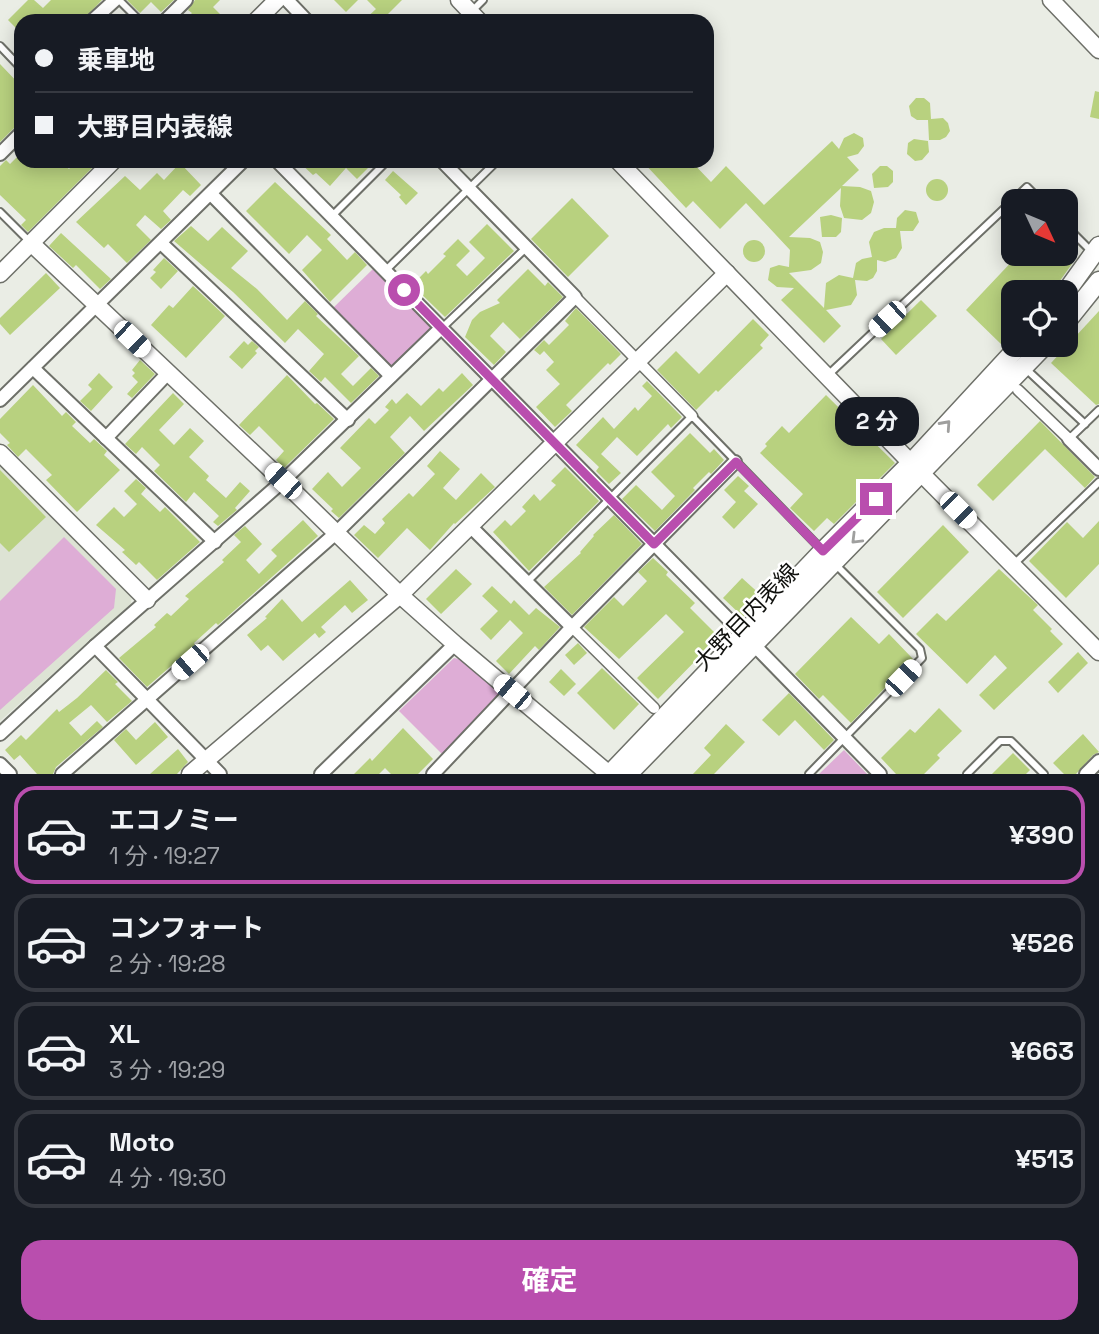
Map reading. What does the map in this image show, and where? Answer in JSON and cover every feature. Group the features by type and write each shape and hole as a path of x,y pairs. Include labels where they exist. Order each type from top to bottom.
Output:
{"main road":[{"path":"1075,280 1097,250"},
{"path":"1078,307 1099,281"},
{"name":"大野目内表線","path":"916,468 1010,357"},
{"name":"大野目内表線","path":"628,774 828,557 916,468 1034,357"},
{"name":"大野目内表線","path":"610,774 749,640"}],"street":[{"path":"100,14 117,0"},
{"path":"172,14 186,0"},
{"path":"263,14 277,0"},
{"path":"287,0 300,14"},
{"path":"459,0 472,14"},
{"path":"1051,0 1099,50"},
{"path":"0,154 14,140"},
{"path":"0,274 106,168"},
{"path":"0,400 236,168"},
{"path":"284,168 880,774"},
{"path":"449,168 692,416"},
{"path":"625,168 1099,652"},
{"path":"211,194 391,376"},
{"path":"31,243 400,595 610,774"},
{"path":"161,243 348,420"},
{"path":"190,774 400,595 727,273"},
{"path":"62,774 336,533 575,297"},
{"path":"0,734 95,646 283,481 441,328"},
{"path":"33,368 215,542"},
{"path":"106,439 167,373"},
{"path":"1018,390 1099,470"},
{"path":"0,453 147,600"},
{"path":"433,774 736,462"},
{"path":"470,526 654,708"},
{"path":"321,774 455,644"},
{"path":"95,646 220,774"},
{"path":"1086,774 1099,761"},
{"path":"0,764 10,774"}],"lane":[{"path":"117,0 132,14"},
{"path":"0,46 14,61"},
{"path":"331,217 380,168"},
{"path":"385,271 490,168"},
{"path":"0,212 31,243"},
{"path":"827,376 1001,212"},
{"path":"1078,235 1097,250"},
{"path":"441,328 527,247"},
{"path":"1025,367 1085,424"},
{"path":"1069,439 1099,410"},
{"path":"527,582 692,416 920,649 922,658 809,774"},
{"path":"1013,565 1099,482"},
{"path":"967,774 1000,741 1011,741 1044,774"}],"shaded area":[{"path":"374,268 431,326 431,335 393,372 332,309"},
{"path":"0,461 132,591 131,604 0,721"},
{"path":"64,537 116,589 114,608 0,710 0,601"},
{"path":"454,658 463,660 501,692 442,754 399,711"},
{"path":"844,750 867,774 819,774"}],"building":[{"path":"28,0 34,0 43,8 51,0 102,0 89,14 14,14"},
{"path":"127,0 174,0 161,12 151,2 140,13"},
{"path":"195,0 220,0 213,7 220,14 191,14 188,10"},
{"path":"334,0 358,0 346,12"},
{"path":"367,0 402,0 388,14 371,14 376,9"},
{"path":"14,14 14,26 8,20"},
{"path":"0,64 14,79 14,128 0,142"},
{"path":"1095,91 1099,92 1099,119 1090,117"},
{"path":"916,98 924,98 930,103 931,119 943,118 948,123 950,131 946,137 929,140 928,120 917,120 911,116 909,106"},
{"path":"854,133 863,138 864,146 858,154 847,157 859,170 842,186 871,191 874,202 871,213 862,220 844,218 840,206 841,188 789,237 810,238 820,242 823,252 821,263 811,270 789,273 824,308 826,283 839,275 853,278 856,263 872,257 869,242 874,232 884,228 896,228 897,218 905,210 916,212 919,222 913,231 900,231 902,248 896,258 885,262 877,260 877,271 873,278 867,281 855,280 857,295 851,305 826,310 841,326 824,343 781,300 794,288 777,287 768,280 770,268 779,265 789,267 790,250 746,203 720,229 693,201 686,208 649,168 698,168 711,182 726,166 764,205 832,141 839,149 844,138"},
{"path":"914,139 928,141 929,152 922,160 915,161 907,154 908,143"},
{"path":"6,160 10,164 14,160 14,168 92,168 28,232 21,225 26,220 0,195 0,166"},
{"path":"880,166 887,166 893,171 893,182 888,187 874,188 872,174"},
{"path":"175,168 185,168 201,185 190,196 183,190 163,211 171,220 161,229 145,215 136,225 151,240 127,263 108,244 104,248 76,222 125,176 140,190 157,173 164,180"},
{"path":"306,168 346,168 330,186 316,173 313,175"},
{"path":"346,168 368,168 357,179"},
{"path":"393,171 418,193 406,205 399,197 401,195 385,180"},
{"path":"937,179 945,182 948,190 945,198 937,201 929,198 926,190 929,182"},
{"path":"275,182 331,235 327,239 347,260 355,252 367,265 330,302 302,270 322,250 307,235 289,254 246,211"},
{"path":"572,198 609,236 568,277 531,239"},
{"path":"831,215 842,218 841,232 836,237 822,237 820,217"},
{"path":"487,224 514,251 445,317 412,285 446,256 443,254 458,239 470,251 456,265 467,276 485,258 469,242"},
{"path":"191,226 208,241 222,227 248,251 231,268 257,289 287,320 305,301 318,314 316,316 359,356 341,374 353,386 371,368 379,376 351,403 325,377 321,382 309,371 324,354 298,329 285,343 233,292 174,241"},
{"path":"61,233 111,279 100,289 76,265 73,268 49,246"},
{"path":"754,240 762,243 765,251 762,259 754,262 746,259 743,251 746,243"},
{"path":"164,258 178,271 161,289 150,278 156,272 153,270"},
{"path":"1008,266 1070,266 1061,280 1001,280 1001,344 966,310"},
{"path":"528,269 545,286 548,282 563,297 520,339 503,322 490,336 506,352 494,365 465,337 472,320 480,312 500,303 497,300"},
{"path":"46,273 60,288 10,335 0,324 0,318"},
{"path":"193,286 225,316 186,358 151,325 169,305 173,308"},
{"path":"921,300 937,316 896,355 881,339"},
{"path":"576,308 621,354 610,365 608,363 566,405 572,411 555,427 536,407 560,384 546,370 554,362 544,351 540,355 534,350 544,340 549,345 569,325 565,321"},
{"path":"1099,311 1099,404 1096,405 1051,363 1057,357 1078,357 1078,334"},
{"path":"753,319 769,335 760,345 763,348 696,410 657,370 676,351 699,374"},
{"path":"244,341 248,345 252,341 259,347 242,369 229,357"},
{"path":"140,360 155,374 132,398 127,394 138,382 132,376 135,373 132,370"},
{"path":"99,373 113,387 91,411 80,401 92,389 88,385"},
{"path":"462,373 473,385 424,431 410,416 390,437 405,453 339,518 331,511 333,509 312,489 328,472 342,487 361,468 340,448 369,418 375,424 389,410 385,407 392,399 396,404 407,393 421,406 439,388 443,392"},
{"path":"287,375 334,419 284,468 276,460 284,451 259,426 250,435 239,425"},
{"path":"647,381 682,417 671,428 668,424 637,456 617,437 601,454 621,473 609,484 596,471 599,467 576,445 603,417 614,429 635,407 638,411 652,396 642,386"},
{"path":"33,385 62,416 66,412 76,422 72,426 90,443 94,439 107,451 104,455 120,470 77,512 46,480 52,475 26,449 18,457 0,433 0,419"},
{"path":"173,393 184,404 159,430 174,445 190,428 204,441 189,457 209,476 206,480 226,498 240,482 250,491 235,508 237,510 218,526 213,522 219,516 194,492 186,502 154,471 160,465 142,447 136,454 125,444"},
{"path":"826,395 895,463 834,524 827,518 814,531 790,508 803,494 760,453 782,426 789,433"},
{"path":"1040,421 1095,477 1085,488 1045,449 993,501 977,485"},
{"path":"690,433 710,453 714,449 724,460 693,488 695,490 655,531 622,499 636,485 662,510 675,496 651,472"},
{"path":"440,451 460,469 443,488 456,500 481,473 495,487 454,523 430,550 407,528 378,558 354,535 364,525 375,534 385,523 382,519 409,493 413,497 435,474 427,466"},
{"path":"565,467 599,501 529,571 493,532 505,520 511,526 526,511 522,507 534,494 540,501 556,485 551,481"},
{"path":"0,470 46,517 9,552 0,543"},
{"path":"738,476 749,486 744,491 758,504 734,529 722,517 736,502 724,490"},
{"path":"136,479 146,488 141,494 160,512 165,507 200,542 157,580 139,562 136,565 122,552 125,550 96,525 114,507 124,517 137,504 124,491"},
{"path":"614,515 642,544 572,615 544,587 581,553 593,535"},
{"path":"303,520 318,536 218,625 216,623 147,687 119,658 156,627 154,625 167,613 171,616 189,599 185,596 224,562 222,560 241,542 234,535 245,526 262,544 246,560 259,574 277,556 271,550"},
{"path":"1099,521 1099,564 1066,598 1029,561 1067,522 1083,538"},
{"path":"943,525 969,552 903,618 877,592"},
{"path":"653,558 695,603 690,608 721,639 706,654 704,652 658,699 637,678 684,632 666,614 619,659 584,627 614,597 623,606 647,581 638,572"},
{"path":"456,569 472,584 441,614 426,599"},
{"path":"999,569 1038,605 1033,610 1063,644 994,710 979,695 1007,668 995,655 967,684 916,634 937,613 946,621"},
{"path":"742,578 763,597 743,617 723,598"},
{"path":"350,580 368,600 352,613 345,605 321,627 326,632 319,638 315,633 283,661 268,645 261,651 247,635 267,618 265,617 282,599 302,622"},
{"path":"492,586 511,604 514,600 529,615 536,608 560,627 539,650 535,646 509,674 496,661 523,633 510,620 491,640 480,629 498,611 482,596"},
{"path":"851,617 879,644 889,634 913,659 851,723 823,695 819,699 795,674"},
{"path":"578,643 587,653 574,665 565,655"},
{"path":"1078,652 1088,663 1058,693 1048,682"},
{"path":"602,668 639,704 614,730 577,693"},
{"path":"561,669 576,684 564,696 549,682"},
{"path":"106,670 118,682 115,684 132,701 107,722 91,705 69,723 81,736 97,721 103,727 56,767 53,774 37,774 20,755 14,760 5,750 21,735 26,740 57,709 59,712 77,698"},
{"path":"789,693 834,740 824,750 795,720 779,736 762,720"},
{"path":"939,708 962,731 937,755 940,758 924,774 896,774 881,758 910,729 915,733"},
{"path":"155,722 168,737 136,765 114,740 126,729 136,740"},
{"path":"726,724 745,742 714,774 693,774 711,755 704,748"},
{"path":"403,728 433,759 418,774 391,774 385,768 379,774 354,774 370,758 372,761"},
{"path":"1083,734 1099,752 1076,774 1064,774 1053,763"},
{"path":"178,749 188,762 177,774 150,774"},
{"path":"1013,753 1030,770 1026,774 992,774"}],"route":[{"path":"404,290 654,544 736,462 823,551 876,499"}]}
